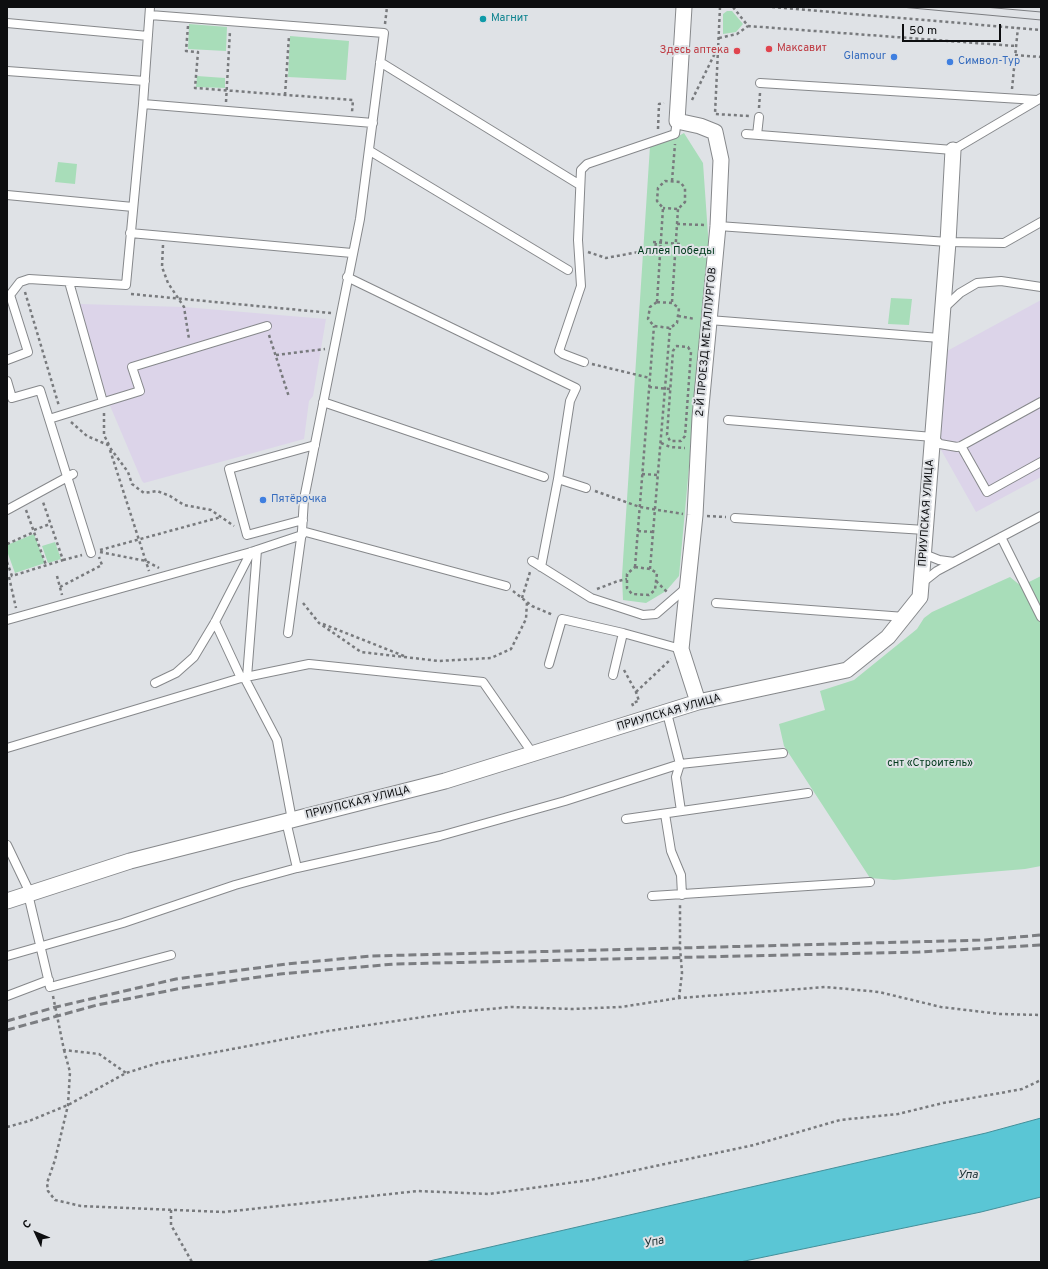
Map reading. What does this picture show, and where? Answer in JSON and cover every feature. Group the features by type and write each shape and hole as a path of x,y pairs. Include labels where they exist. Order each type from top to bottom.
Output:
{"street":[{"path":"676,127 684,7"},
{"name":"2-Й ПРОЕЗД МЕТАЛЛУРГОВ","path":"676,127 700,126 715,132 721,160 718,226 699,444 695,515 689,587 681,649 698,702"},
{"name":"ПРИУПСКАЯ УЛИЦА","path":"7,901 130,861 445,781 667,713 698,702 847,670 888,637 906,617 920,597 923,582 925,530 948,242 953,150"}],"lane":[{"path":"7,285 16,285 29,279 126,285 150,11 189,18 384,32 370,152 360,219 347,277 304,499 302,533 288,633"},
{"path":"7,23 148,36"},
{"path":"380,62 580,185"},
{"path":"7,71 145,81"},
{"path":"760,83 1012,99 1039,99"},
{"path":"746,134 953,150 1039,99"},
{"path":"143,104 373,123"},
{"path":"757,135 758,117"},
{"path":"584,362 562,354 559,351 582,286 578,249 581,170 587,164 676,127"},
{"path":"370,152 568,270"},
{"path":"7,195 133,207"},
{"path":"718,226 948,242 1004,243 1041,222"},
{"path":"130,233 352,253"},
{"path":"347,277 576,388 570,401 558,479 540,567"},
{"path":"943,309 960,293 977,283 1001,281 1041,287"},
{"path":"68,282 103,402"},
{"path":"7,360 28,352 10,295 16,285"},
{"path":"709,320 940,338"},
{"path":"49,419 140,391 132,367 267,326"},
{"path":"7,381 12,398 40,390 49,419 71,476 92,552"},
{"path":"323,402 544,477"},
{"path":"728,420 933,437 940,444 957,447 1041,402"},
{"path":"303,520 247,535 229,469 314,445"},
{"path":"961,446 987,492 1041,462"},
{"path":"7,510 71,476"},
{"path":"558,479 586,488"},
{"path":"923,582 937,571 1041,516"},
{"path":"735,518 925,530"},
{"path":"7,620 170,573 254,551 302,533 506,586"},
{"path":"1002,537 1041,617"},
{"path":"155,683 176,672 194,657 254,551"},
{"path":"244,677 254,551"},
{"path":"924,554 939,560 954,562"},
{"path":"532,562 585,594 614,606 643,615 656,614 689,587"},
{"path":"716,603 906,617"},
{"path":"550,664 562,619 623,633 681,649"},
{"path":"215,622 277,740 297,868"},
{"path":"613,675 623,633"},
{"path":"7,748 244,677 310,664 483,682 533,754"},
{"path":"667,713 680,764 676,777 681,811"},
{"path":"7,956 123,923 235,885 297,868 440,836 565,801 680,764 783,753"},
{"path":"626,819 808,793"},
{"path":"665,814 671,851 681,875 681,895"},
{"path":"7,844 29,894 49,983"},
{"path":"652,896 870,882"},
{"path":"7,996 49,983 170,955"}],"path":[{"path":"384,32 387,7"},
{"path":"720,7 715,114 758,117 760,83"},
{"path":"733,7 748,26"},
{"path":"772,7 1041,30"},
{"path":"189,18 186,51 198,52 195,88 353,100 352,122"},
{"path":"225,111 230,21"},
{"path":"285,95 290,25"},
{"path":"719,38 737,34 748,26 1016,46"},
{"path":"1012,99 1018,27"},
{"path":"690,105 719,44"},
{"path":"1016,55 1041,57"},
{"path":"672,181 676,127"},
{"path":"657,302 663,208 657,201 658,188 665,181 672,181 680,182 685,188 684,202 678,209 672,303"},
{"path":"663,208 678,209"},
{"path":"677,224 718,226"},
{"path":"163,236 162,267 168,283 181,300 184,307 189,336"},
{"path":"578,249 606,258 656,249 654,242 681,244"},
{"path":"26,289 25,295 63,420 67,418 88,436 108,445 128,472 132,484 144,493 157,491 170,496 184,505 211,510 247,535"},
{"path":"126,294 340,314"},
{"path":"657,302 672,303 679,308 677,323 670,328 654,326 648,319 650,307 657,302"},
{"path":"678,316 709,320"},
{"path":"267,326 288,397"},
{"path":"635,567 650,569 657,573 655,590 648,595 632,594 626,588 627,574 635,567 654,326"},
{"path":"650,569 670,328"},
{"path":"676,346 688,347 692,352 685,436 681,442 670,441 667,435 672,360 673,351 676,346"},
{"path":"276,355 321,348 333,350"},
{"path":"667,359 672,360"},
{"path":"584,362 650,378"},
{"path":"649,387 670,389"},
{"path":"103,402 104,435 146,561"},
{"path":"664,404 669,404"},
{"path":"660,443 670,447 684,448 699,444"},
{"path":"642,474 658,475"},
{"path":"586,488 655,511 735,518"},
{"path":"19,616 8,578 63,560 40,492"},
{"path":"23,502 46,565"},
{"path":"170,573 146,561 97,551 221,517"},
{"path":"7,544 50,524"},
{"path":"638,531 654,532"},
{"path":"7,562 12,576"},
{"path":"522,598 532,562"},
{"path":"56,576 60,587 102,565"},
{"path":"585,594 618,581 627,580"},
{"path":"656,581 674,599"},
{"path":"506,586 532,606 562,619"},
{"path":"294,592 319,623 361,652 439,660 491,658 511,649 526,620 527,602"},
{"path":"319,623 408,657"},
{"path":"636,692 681,649"},
{"path":"617,658 636,692 639,702 632,703 634,709"},
{"path":"679,998 682,973 680,947 681,895"},
{"path":"49,983 70,1072 68,1105 55,1160 46,1183 48,1191 55,1200 81,1206 224,1212 418,1191 488,1194 590,1180 754,1145 840,1120 898,1114 943,1103 1022,1088 1041,1080"},
{"path":"7,1127 29,1121 68,1105 126,1073 158,1063 328,1031 457,1012 511,1007 572,1009 621,1007 679,998 826,987 878,992 941,1007 1000,1014 1041,1015"},
{"path":"64,1050 99,1054 126,1073"},
{"path":"171,1210 171,1225 192,1262"}],"shaded area":[{"path":"1041,300 1041,477 976,512 940,448 947,351"},
{"path":"79,304 184,307 326,319 313,396 309,401 304,439 144,483 108,401"}],"green space":[{"path":"727,11 732,11 743,24 736,32 723,34 723,14"},
{"path":"189,24 227,27 226,51 188,49"},
{"path":"290,36 349,41 346,80 288,77"},
{"path":"197,76 225,78 225,88 196,87"},
{"name":"Аллея Победы","path":"684,133 703,163 709,249 679,576 666,591 646,603 623,600 622,576 650,146 675,138"},
{"path":"58,162 77,164 75,184 55,182"},
{"path":"891,298 912,299 909,325 888,324"},
{"path":"34,534 45,563 15,573 7,551 7,545"},
{"path":"55,542 61,559 48,563 42,546"},
{"name":"снт «Строитель»","path":"1041,576 1041,866 1025,869 894,880 870,878 784,746 779,724 825,710 820,691 854,680 917,629 924,618 932,612 1010,577 1021,586"}],"water":[{"name":"Упа","path":"1041,1118 1041,1197 981,1212 740,1262 425,1262 986,1133"}],"tram line":[{"path":"901,7 1041,20"},
{"path":"984,7 1041,12"}],"railway":[{"path":"7,1021 56,1007 176,979 286,964 372,956 985,940 1041,935"},
{"path":"7,1030 97,1005 182,988 280,974 394,964 919,952 1041,945"}],"place":[{"name":"Магнит","path":"483,19"},
{"name":"Максавит","path":"769,49"},
{"name":"Здесь аптека","path":"737,51"},
{"name":"Glamour","path":"894,57"},
{"name":"Символ-Тур","path":"950,62"},
{"name":"Пятёрочка","path":"263,500"}]}
